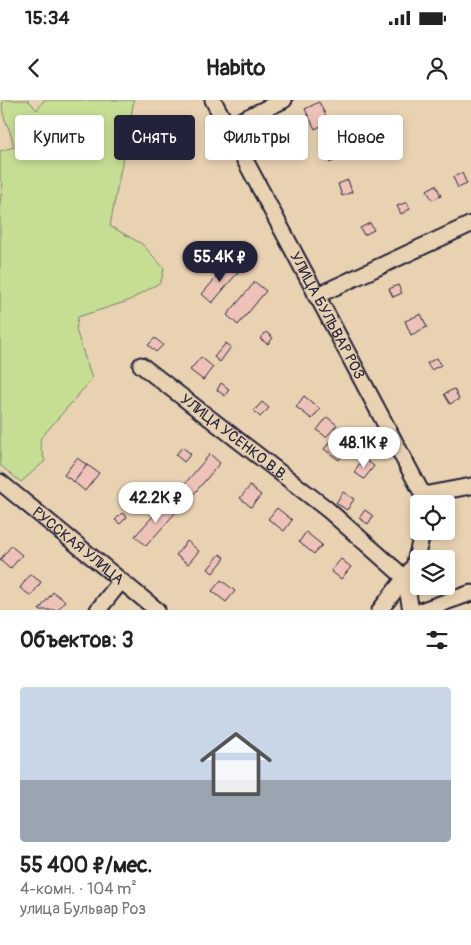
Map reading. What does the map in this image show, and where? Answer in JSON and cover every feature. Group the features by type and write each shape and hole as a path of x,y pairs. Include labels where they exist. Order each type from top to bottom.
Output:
{"street":[{"name":"УЛИЦА БУЛЬВАР РОЗ","path":"213,100 221,115"},
{"path":"252,115 284,100"},
{"name":"УЛИЦА БУЛЬВАР РОЗ","path":"244,160 421,495"},
{"path":"316,296 471,224"},
{"name":"УЛИЦА УСЕНКО В.В.","path":"141,366 327,509 405,578"},
{"name":"РУССКАЯ УЛИЦА","path":"0,482 157,610"},
{"path":"441,495 471,486"},
{"path":"380,610 414,566 421,540"},
{"path":"405,578 411,610"},
{"path":"98,610 121,581"},
{"path":"423,610 471,593"}],"green space":[{"path":"3,100 28,100 37,110 44,100 134,100 131,115 114,115 114,160 123,160 110,226 142,244 164,268 161,282 128,301 78,317 76,330 92,379 40,439 45,461 21,482 0,465 0,202 3,183 0,180 0,151 14,147 3,114"}],"building":[{"path":"319,102 326,115 318,115 318,128 315,129 305,109"},
{"path":"462,173 467,184 458,188 453,177"},
{"path":"348,180 352,192 342,196 338,184"},
{"path":"436,185 441,196 432,200 427,190"},
{"path":"407,202 410,209 401,214 397,206"},
{"path":"370,223 374,230 364,235 360,228"},
{"path":"196,256 202,261 194,270 188,265"},
{"path":"229,263 239,271 212,303 202,294"},
{"path":"255,282 266,291 238,325 227,315"},
{"path":"398,285 402,293 393,297 389,289"},
{"path":"421,314 427,327 411,335 405,321"},
{"path":"266,332 273,338 268,344 260,339"},
{"path":"155,338 163,345 156,352 148,345"},
{"path":"226,343 231,347 220,362 214,357"},
{"path":"201,357 213,367 203,380 190,370"},
{"path":"437,358 441,365 431,370 427,363"},
{"path":"221,383 229,389 225,396 217,390"},
{"path":"454,389 459,399 450,404 444,394"},
{"path":"304,396 320,409 312,419 296,407"},
{"path":"262,402 269,408 260,417 254,411"},
{"path":"327,417 337,425 326,437 317,430"},
{"path":"341,428 355,440 339,460 324,449"},
{"path":"182,447 191,454 184,462 176,455"},
{"path":"210,454 220,463 192,496 182,487"},
{"path":"77,458 87,465 74,482 64,475"},
{"path":"363,458 374,466 364,479 354,472"},
{"path":"87,465 99,473 85,491 74,482"},
{"path":"250,486 261,495 251,507 240,498"},
{"path":"343,492 354,499 347,510 336,503"},
{"path":"166,502 176,512 146,546 135,536"},
{"path":"277,508 292,520 284,531 268,519"},
{"path":"365,510 373,516 368,524 359,518"},
{"path":"122,513 127,517 120,524 115,520"},
{"path":"306,532 322,545 314,554 299,542"},
{"path":"187,541 199,551 188,564 176,555"},
{"path":"11,546 22,555 10,569 0,560"},
{"path":"220,554 225,558 213,573 208,569"},
{"path":"341,559 351,567 341,579 331,571"},
{"path":"30,574 41,582 31,596 20,588"},
{"path":"221,580 235,591 226,602 212,591"},
{"path":"53,592 65,601 58,610 39,610"}]}
